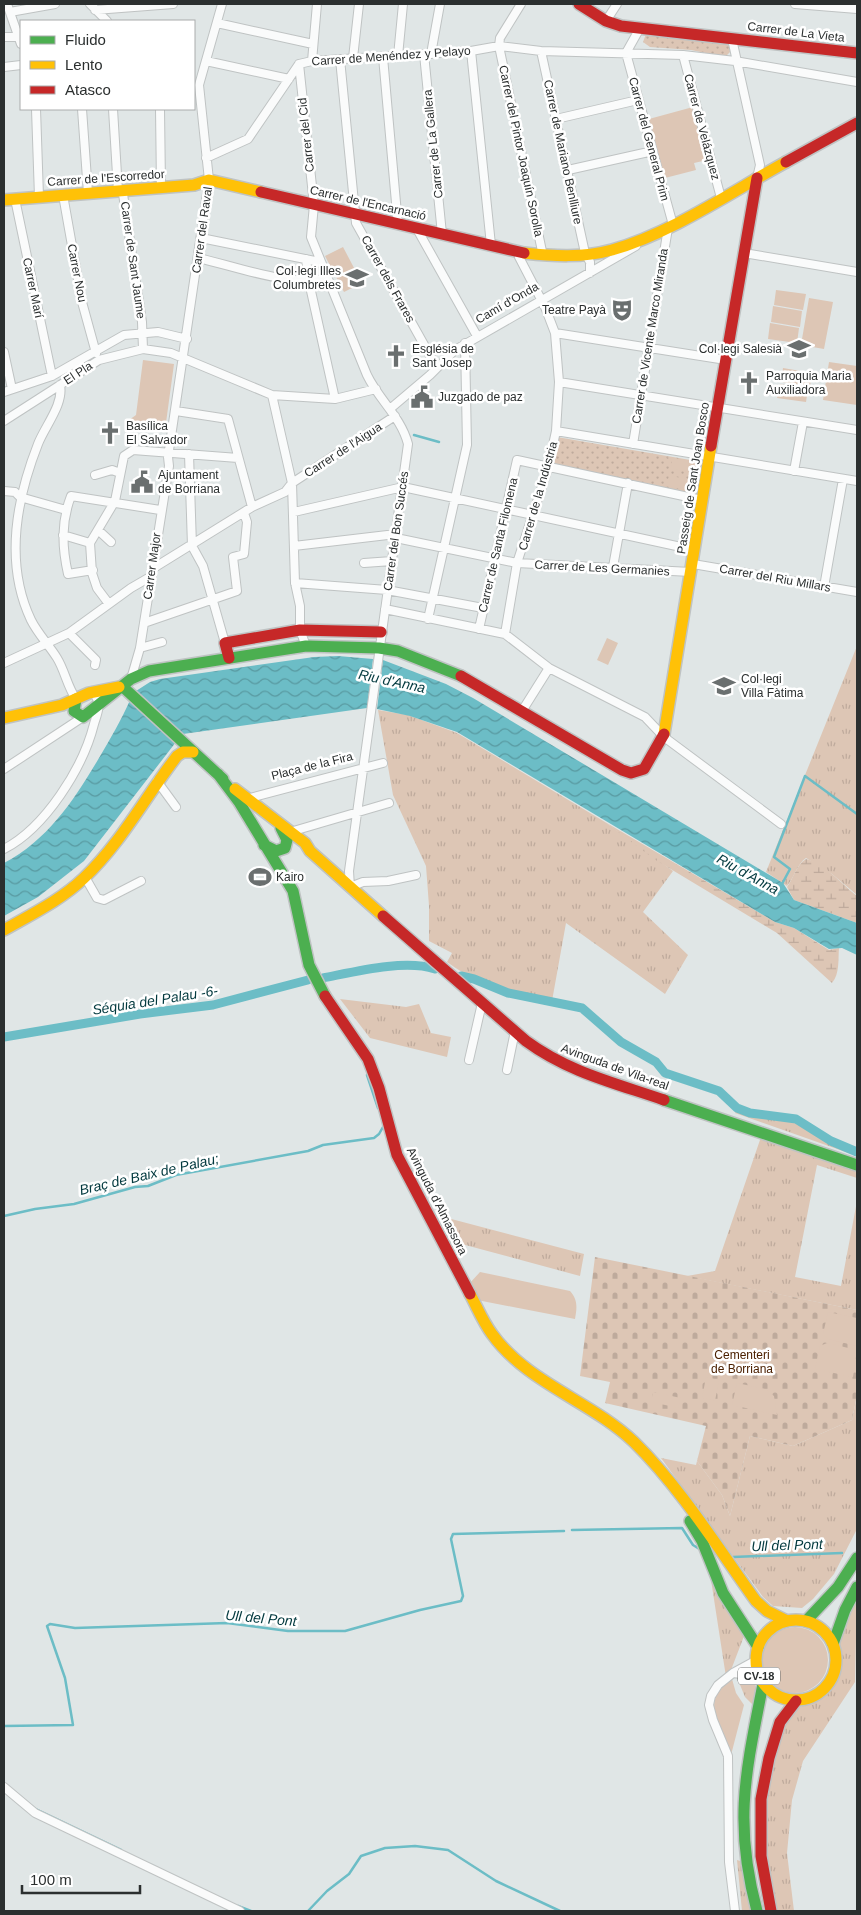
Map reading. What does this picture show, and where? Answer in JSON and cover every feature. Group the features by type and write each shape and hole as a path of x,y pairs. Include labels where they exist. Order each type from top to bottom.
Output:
{"street":[{"path":"7,4 20,40"},
{"path":"10,12 55,4"},
{"path":"92,7 173,4"},
{"name":"Carrer del Raval","path":"187,339 209,180 196,84 206,61 222,4"},
{"path":"312,61 318,4"},
{"path":"353,58 359,4"},
{"path":"398,56 403,4"},
{"name":"Carrer de La Gallera","path":"440,4 427,54 442,234"},
{"path":"499,46 500,38 521,4"},
{"name":"Carrer de La Vieta","path":"578,4 606,21 640,28 857,53"},
{"path":"606,21 617,4"},
{"path":"795,4 857,10"},
{"path":"92,7 106,20"},
{"path":"217,22 313,44"},
{"path":"626,53 640,28"},
{"path":"4,37 20,40"},
{"path":"732,39 736,50 735,61 760,165 757,178"},
{"name":"Carrer de Menéndez y Pelayo","path":"206,158 248,138 299,64 312,61 471,51 499,46 541,51 683,55 735,61 857,82"},
{"name":"Carrer del Pintor Joaquín Sorolla","path":"499,46 544,256"},
{"path":"471,51 491,245"},
{"name":"Carrer de Mariano Benlliure","path":"541,51 585,254 590,262 590,273"},
{"name":"Carrer del General Prim","path":"626,53 670,226"},
{"name":"Carrer de Velázquez","path":"683,55 721,198"},
{"path":"383,56 398,225"},
{"name":"Carrer dels Frares","path":"340,59 356,223 437,368"},
{"path":"206,61 289,79"},
{"name":"Carrer del Cid","path":"299,64 314,205 311,237 326,278"},
{"path":"4,67 20,65"},
{"path":"556,119 638,100"},
{"path":"36,110 39,197"},
{"path":"82,110 88,193"},
{"path":"113,110 118,191"},
{"path":"160,110 161,188"},
{"name":"Camí d'Onda","path":"390,408 437,368 444,358 466,343 670,226 857,123"},
{"path":"568,170 652,151"},
{"path":"760,165 775,169"},
{"name":"Passeig de Sant Joan Bosco","path":"522,711 622,770 637,772 649,764 664,737 757,178"},
{"name":"Carrer de l'Encarnació","path":"209,180 521,253 544,256"},
{"name":"Carrer de l'Escorredor","path":"9,199 194,185 209,180"},
{"name":"Carrer de Sant Jaume","path":"118,191 123,194 142,332"},
{"name":"Carrer Nou","path":"63,195 82,302 95,350"},
{"name":"Carrer Marí","path":"9,199 52,376"},
{"name":"Carrer de Vicente Marco Miranda","path":"633,444 670,226"},
{"path":"417,229 478,336"},
{"path":"201,238 320,262"},
{"name":"Camí d'Onda","path":"544,256 610,251 649,238"},
{"name":"Carrer de la Indústria","path":"504,634 517,564 534,516 548,468 556,431 558,382 556,333 519,256 521,253"},
{"path":"744,254 857,272"},
{"path":"198,258 291,281 309,282 326,278"},
{"path":"306,259 309,282 335,399"},
{"name":"Carrer del Bon Succés","path":"326,278 357,353 376,389 406,433 408,444 378,653"},
{"path":"142,332 143,348"},
{"name":"El Pla","path":"187,339 158,332 124,335 52,376 60,385 99,360 143,348 171,353 272,395 335,399 376,389"},
{"path":"556,333 726,360"},
{"path":"184,358 187,339"},
{"path":"428,619 457,499 467,445 466,343"},
{"name":"El Pla","path":"95,350 99,360"},
{"path":"4,352 8,390 52,376"},
{"name":"Carrer Major","path":"127,683 140,648 184,358"},
{"path":"558,382 857,430"},
{"path":"4,422 60,385 62,395 41,436 20,497 15,533 20,595 32,622 61,667 69,688 76,699 74,711 83,717"},
{"path":"272,395 292,483 295,582 300,606 300,630 306,646"},
{"path":"176,412 228,420 252,507"},
{"name":"Carrer de l'Aigua","path":"5,660 47,644 69,633 151,573 252,507 285,492 292,483 395,416"},
{"path":"794,471 803,422"},
{"path":"556,431 709,458 857,481"},
{"path":"109,604 97,588 90,542 115,501 124,456 133,450 238,458"},
{"path":"189,454 192,546 203,566 229,658"},
{"name":"Carrer de Santa Filomena","path":"479,629 517,460 548,468"},
{"path":"548,468 628,483 702,500"},
{"path":"95,475 112,470 120,473"},
{"path":"824,587 843,479"},
{"path":"614,567 628,483"},
{"path":"294,512 403,487 695,550"},
{"path":"4,491 15,492 20,497 66,510"},
{"path":"93,570 68,574 63,552 62,535 66,510 71,496 112,504 160,510"},
{"path":"144,623 237,591 232,557 244,554 247,522 244,513"},
{"path":"98,530 111,542"},
{"path":"62,535 90,542"},
{"name":"Carrer de Les Germanies","path":"294,546 396,536 444,549 517,564 692,568"},
{"path":"364,563 392,561"},
{"name":"Carrer del Riu Millars","path":"692,568 857,592"},
{"path":"295,582 387,590 484,608"},
{"path":"385,608 428,619 504,634 549,668 645,717 664,737 781,824"},
{"path":"225,643 300,630 381,632"},
{"path":"69,633 96,660 95,665"},
{"path":"140,648 162,642"},
{"path":"4,769 83,717 127,683 149,671 306,646 378,653 419,658 460,675 522,711 549,668"},
{"name":"Plaça de la Fira","path":"243,800 363,767 378,653"},
{"path":"4,718 127,683"},
{"path":"127,683 132,695 180,738 243,800"},
{"path":"4,849 29,831 45,814 85,754 99,705 95,695 89,693"},
{"path":"4,930 55,902 84,877 110,848 156,781 177,756 184,752 193,752"},
{"path":"383,763 363,767 349,871 350,887 362,882 388,881 416,875"},
{"path":"156,781 176,807"},
{"name":"Avinguda de Vila-real","path":"243,800 304,843 336,875 515,1032 549,1058 568,1067 857,1165"},
{"name":"Avinguda d'Almassora","path":"243,800 258,834 292,891 309,965 319,988 368,1059 380,1088 397,1156 492,1334 512,1356 531,1371 601,1416 633,1441 666,1478 756,1601 767,1611 787,1621"},
{"path":"290,832 389,803"},
{"path":"258,834 264,824 278,824 288,840 280,862 281,871"},
{"path":"264,845 276,851 285,847 297,846 310,851"},
{"path":"336,875 349,871"},
{"path":"84,877 97,898 104,900 141,881"},
{"path":"469,1060 482,1003"},
{"path":"507,1070 515,1032"},
{"name":"Avinguda d'Almassora","path":"666,1478 702,1541 723,1593 758,1647"},
{"path":"806,1621 838,1587 857,1558"},
{"path":"833,1644 845,1610 857,1586"},
{"path":"771,1911 761,1856 761,1799 769,1758 780,1722 796,1701 817,1695 832,1679 836,1662 833,1644 822,1629 806,1621 787,1621"},
{"name":"CV-18","path":"757,1911 744,1850 743,1802 749,1749 761,1680 755,1661 758,1647 769,1630 787,1621"},
{"path":"735,1911 729,1862 728,1756 709,1705 711,1696 718,1685 733,1673 755,1661"},
{"path":"733,1673 761,1680"},
{"name":"CV-18","path":"761,1680 778,1696 796,1701"},
{"path":"4,1787 35,1813 240,1911"}],"green space":[{"path":"646,34 724,43 729,46 730,52 725,57 691,50 650,47 643,42"},
{"path":"693,107 707,160 694,163 696,170 665,178 649,119"},
{"path":"343,247 362,283 344,292 325,256"},
{"path":"776,290 806,294 803,310 774,305"},
{"path":"809,298 833,302 824,349 801,345"},
{"path":"773,306 802,311 800,327 771,322"},
{"path":"770,323 799,328 797,343 768,339"},
{"path":"143,360 174,364 165,430 138,428 129,420 136,415"},
{"path":"829,362 857,366 857,405 823,400"},
{"path":"783,368 812,373 810,386 781,382"},
{"path":"780,384 808,389 806,402 777,398"},
{"path":"557,437 702,462 696,494 551,463"},
{"path":"667,457 701,463 698,475 671,468 672,460"},
{"path":"669,476 697,480 695,492 662,485 667,484"},
{"path":"607,638 618,643 608,665 597,660"},
{"path":"857,646 857,895 832,874 806,858 800,864 787,886 766,872"},
{"path":"378,710 408,715 457,733 605,822 673,871 643,912 688,955 665,994 566,923 552,1001 497,988 471,977 447,962 452,953 429,941 426,866 393,795"},
{"path":"605,822 775,922 794,928 829,950 839,948 835,979 832,983 777,933 654,859"},
{"path":"806,859 826,869 857,896 857,923 794,900 787,887 798,868"},
{"path":"340,999 406,1007 419,1004 431,1033 451,1037 447,1057 370,1038"},
{"path":"737,1109 750,1113 796,1119 831,1141 857,1152 857,1156 735,1113"},
{"path":"761,1137 857,1169 857,1178 817,1165 795,1277 841,1286 857,1201 857,1310 687,1276 715,1271"},
{"path":"440,1216 584,1254 580,1276 454,1242"},
{"name":"Cementeri de Borriana","path":"595,1257 857,1310 857,1395 852,1420 793,1446 750,1436 730,1516 722,1495 697,1461 706,1426 605,1403 610,1382 580,1376"},
{"path":"480,1272 570,1291 576,1304 575,1319 477,1300 469,1284"},
{"path":"828,1312 857,1318 857,1346 828,1339 823,1334"},
{"path":"827,1343 857,1350 853,1377 815,1369 820,1346"},
{"path":"706,1377 719,1380 715,1401 702,1398"},
{"path":"737,1383 765,1389 774,1396 777,1415 732,1405"},
{"path":"653,1392 681,1398 679,1408 651,1402"},
{"path":"857,1396 857,1529 834,1574 813,1599 802,1608 773,1606 763,1597 661,1458 696,1465 697,1461 722,1495 730,1516 750,1436 793,1446 852,1420"},
{"path":"709,1567 746,1631 731,1670 726,1677"},
{"path":"857,1597 855,1682 803,1761 792,1800 787,1853 794,1911 776,1911 769,1881 766,1829 769,1788 776,1748 789,1717 799,1708 830,1690 834,1684 839,1668 841,1637"},
{"path":"795,1627 807,1630 818,1637 825,1648 828,1660 825,1672 818,1683 807,1690 795,1693 783,1690 772,1683 765,1672 762,1660 765,1648 772,1637 783,1630"},
{"path":"736,1675 753,1676 757,1693 755,1707 745,1697"},
{"path":"732,1679 736,1693 744,1705 731,1755 718,1724 714,1705 716,1696 722,1687"},
{"path":"737,1860 740,1861 751,1911 742,1911"}],"water":[{"path":"338,656 373,659 367,708 183,734 136,691 150,682 160,679 314,657"},
{"name":"Riu d'Anna","path":"383,660 446,684 473,698 783,883 794,900 857,923 857,955 842,948 829,949 794,928 775,922 457,732 410,716 377,709"},
{"path":"130,700 176,742 84,861 38,897 4,916 4,863 34,843 70,804 99,758"}],"waterway":[{"path":"414,435 439,442"},
{"name":"Riu d'Anna","path":"779,884 782,884 790,869 774,857 805,776 857,814"},
{"name":"Séquia del Palau -6-","path":"323,978 394,966 423,966 435,969"},
{"name":"Séquia del Palau -6-","path":"461,976 474,979 508,993 582,1008 621,1042 656,1062 665,1073 719,1091 737,1108 750,1113 796,1119 831,1141 857,1152"},
{"name":"Séquia del Palau -6-","path":"4,1037 140,1014 213,1005 308,980"},
{"path":"367,1075 378,1108"},
{"name":"Braç de Baix de Palau;","path":"4,1216 35,1209 74,1204 135,1187 148,1186 176,1175 308,1151 323,1145 374,1138 383,1127"},
{"name":"Ull del Pont","path":"572,1530 682,1528 693,1545 701,1550"},
{"name":"Ull del Pont","path":"4,1726 73,1725 65,1678 47,1626 50,1624 75,1628 227,1623 288,1631 345,1631 420,1610 461,1601 463,1596 451,1539 453,1534 564,1531"},
{"name":"Ull del Pont","path":"733,1557 842,1553"},
{"path":"33,1808 121,1850"},
{"path":"308,1911 327,1891 349,1874 361,1856 385,1848 415,1846 448,1850 496,1881 560,1911"},
{"path":"238,1906 251,1911"}],"traffic: fast":[{"path":"76,699 74,711 83,717 131,679 149,671 306,646 379,648 398,651 461,676"},
{"path":"123,687 223,779"},
{"path":"218,774 239,802 293,891 309,965 325,996"},
{"path":"264,845 276,851 285,848 287,840 281,828"},
{"path":"664,1100 857,1165"},
{"path":"690,1521 702,1541 723,1593 758,1647"},
{"path":"806,1621 838,1587 857,1558"},
{"path":"833,1644 845,1610 857,1587"},
{"path":"757,1911 745,1850 744,1823 747,1771 763,1684"}],"traffic: slow":[{"path":"524,253 579,255 601,253 634,243 679,223 786,162"},
{"path":"4,200 194,185 209,180 261,192"},
{"path":"664,734 711,446"},
{"path":"4,718 62,705 89,693 119,687"},
{"path":"4,930 56,900 84,878 122,835 177,756 183,752 193,752"},
{"path":"235,789 305,843 310,851 383,916"},
{"path":"470,1294 492,1334 506,1351 541,1379 599,1415 634,1442 683,1498 756,1601 767,1611 787,1621"},
{"path":"796,1620 811,1623 824,1632 833,1645 836,1660 833,1675 824,1688 811,1697 796,1700 781,1697 768,1688 759,1675 756,1660 759,1645 768,1632 781,1623 796,1620"}],"traffic: jam":[{"path":"579,4 606,21 621,26 857,53"},
{"path":"786,162 857,123"},
{"path":"711,446 757,178"},
{"path":"261,192 524,253"},
{"path":"229,658 225,643 300,630 381,632"},
{"path":"461,676 622,770 631,773 644,769 664,734"},
{"path":"383,916 526,1041 542,1052 592,1076 664,1100"},
{"path":"325,996 368,1059 379,1088 397,1155 470,1294"},
{"path":"771,1911 761,1856 761,1799 769,1758 780,1722 796,1701"}],"place":[{"name":"Col·legi Illes Columbretes","path":"357,278"},
{"name":"Teatre Payà","path":"622,310"},
{"name":"Col·legi Salesià","path":"799,349"},
{"name":"Església de Sant Josep","path":"396,356"},
{"name":"Parroquia Maria Auxiliadora","path":"749,383"},
{"name":"Juzgado de paz","path":"422,397"},
{"name":"Basílica El Salvador","path":"110,433"},
{"name":"Ajuntament de Borriana","path":"142,482"},
{"name":"Col·legi Villa Fàtima","path":"724,686"},
{"name":"Kairo","path":"260,877"}]}
